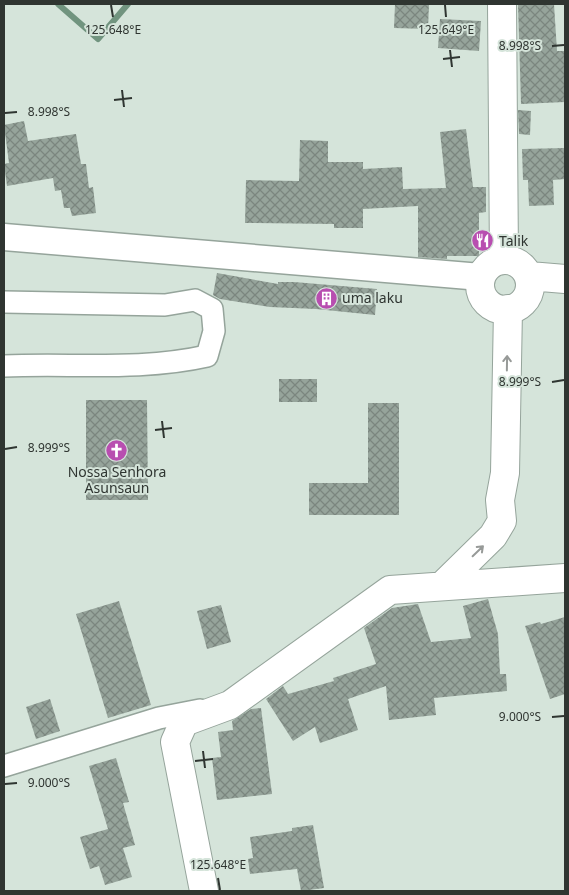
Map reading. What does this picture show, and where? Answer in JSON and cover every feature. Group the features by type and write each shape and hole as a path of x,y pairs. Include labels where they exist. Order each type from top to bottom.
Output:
{"main road":[{"path":"502,4 504,260"},
{"path":"504,260 519,264 529,276 530,285 524,302 508,310 498,309 489,304 483,296 480,287 481,277 490,264 504,260"},
{"path":"529,276 565,279"},
{"path":"443,585 493,536 502,521 500,500 505,473 508,310"},
{"path":"204,891 175,742 184,722 230,705 390,590 565,578"}],"street":[{"path":"4,236 481,277"},
{"path":"4,302 165,305 195,300 212,309 214,331 208,356 182,362 94,366 4,366"},
{"path":"4,766 159,718 230,705"}],"building":[{"path":"395,4 429,4 428,29 394,28"},
{"path":"518,4 554,4 557,51 565,51 565,102 521,104"},
{"path":"440,19 481,21 479,51 438,48"},
{"path":"518,110 531,111 530,135 519,134"},
{"path":"24,121 28,141 76,134 81,164 86,164 89,188 93,187 96,213 72,216 70,208 64,208 61,190 55,191 53,178 7,186 4,164 9,163 4,125"},
{"path":"466,129 473,187 486,187 486,212 479,213 479,256 447,256 447,259 418,257 418,206 363,209 363,228 334,228 334,224 245,223 246,180 299,181 300,140 328,141 328,162 363,162 363,169 402,167 403,189 446,188 440,132"},
{"path":"565,148 565,179 553,180 554,205 529,206 528,180 523,180 522,149"},
{"path":"217,273 278,284 278,282 294,282 377,289 375,315 316,309 270,307 220,299 213,295"},
{"path":"279,379 317,379 317,402 279,402"},
{"name":"Nossa Senhora Asunsaun","path":"86,400 147,400 148,500 86,500"},
{"path":"368,403 399,403 399,515 309,515 309,483 368,483"},
{"path":"488,599 498,634 500,674 506,674 507,691 434,698 436,715 389,720 386,686 348,699 358,730 320,743 315,727 293,741 266,699 283,686 288,694 334,681 333,678 376,664 364,628 392,608 418,604 431,642 471,638 463,606"},
{"path":"119,601 151,705 108,718 76,614"},
{"path":"221,605 231,642 207,649 197,611"},
{"path":"565,617 565,694 550,699 525,626 540,622 541,624"},
{"path":"50,699 60,731 36,739 26,707"},
{"path":"261,708 272,794 217,800 212,758 221,757 218,732 233,730 232,721 251,709"},
{"path":"116,758 129,802 123,803 135,845 123,848 132,877 105,885 99,866 90,869 80,837 108,829 89,766"},
{"path":"313,825 324,888 301,891 297,869 250,874 248,859 253,858 250,837 292,831 292,828"}],"waterway":[{"path":"58,4 98,39 128,4"}],"place":[{"name":"Talik","path":"483,241"},
{"name":"uma laku","path":"326,298"},
{"name":"Nossa Senhora Asunsaun","path":"117,450"}]}
